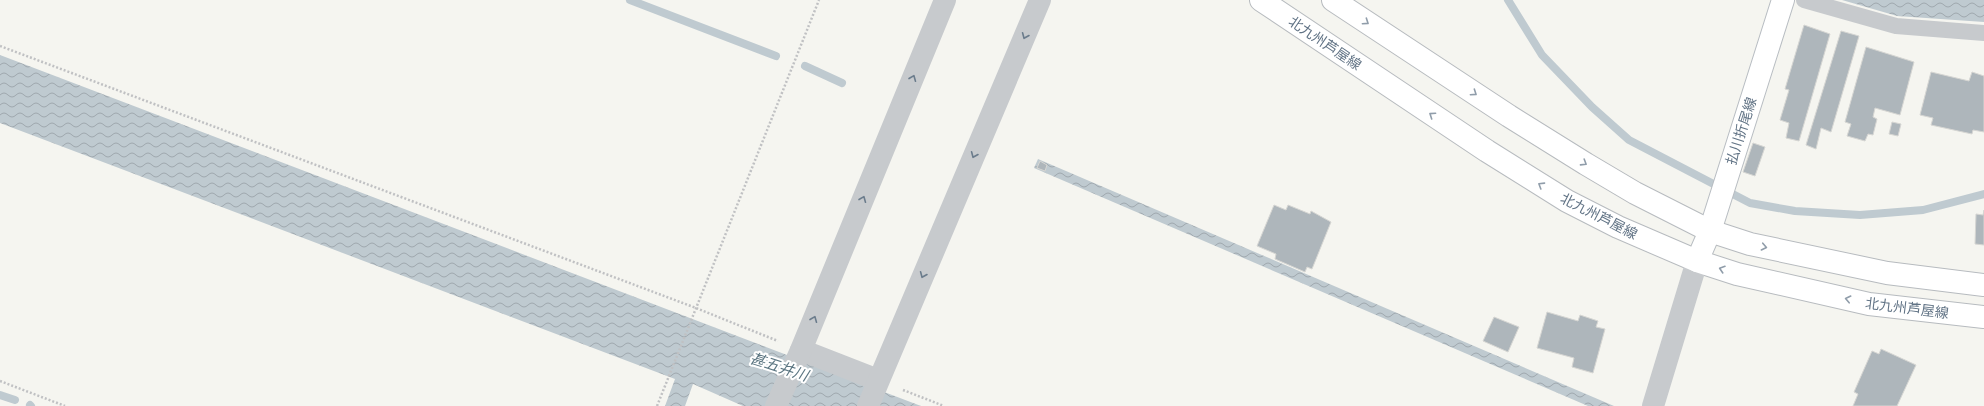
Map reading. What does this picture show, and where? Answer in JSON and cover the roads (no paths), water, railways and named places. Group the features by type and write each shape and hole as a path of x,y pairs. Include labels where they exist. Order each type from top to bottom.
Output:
{"main road":[{"name":"北九州芦屋線","path":"1261,0 1487,151 1567,201 1618,227 1697,262 1736,274 1869,304 1984,317"},
{"path":"1333,0 1634,194 1710,231 1750,244 1887,273 1984,285"},
{"name":"払川折尾線","path":"1697,262 1710,231 1783,0"}],"street":[{"path":"776,406 801,350 945,0"},
{"path":"868,406 1040,0"},
{"path":"1653,406 1697,262"},
{"path":"801,350 878,380"}],"lane":[{"path":"1804,0 1896,26 1984,33"}],"water":[{"path":"1842,0 1984,0 1984,22 1897,16"},
{"name":"甚五井川","path":"0,55 921,406 743,406 693,384 685,406 665,406 675,379 0,123"},
{"path":"1038,159 1614,406 1588,406 1034,168"}],"waterway":[{"path":"630,0 776,56"},
{"path":"1508,0 1542,55 1592,107 1629,140 1750,203 1795,211 1860,215 1923,210 1984,194"},
{"path":"805,66 842,83"},
{"path":"0,395 15,400"}]}
